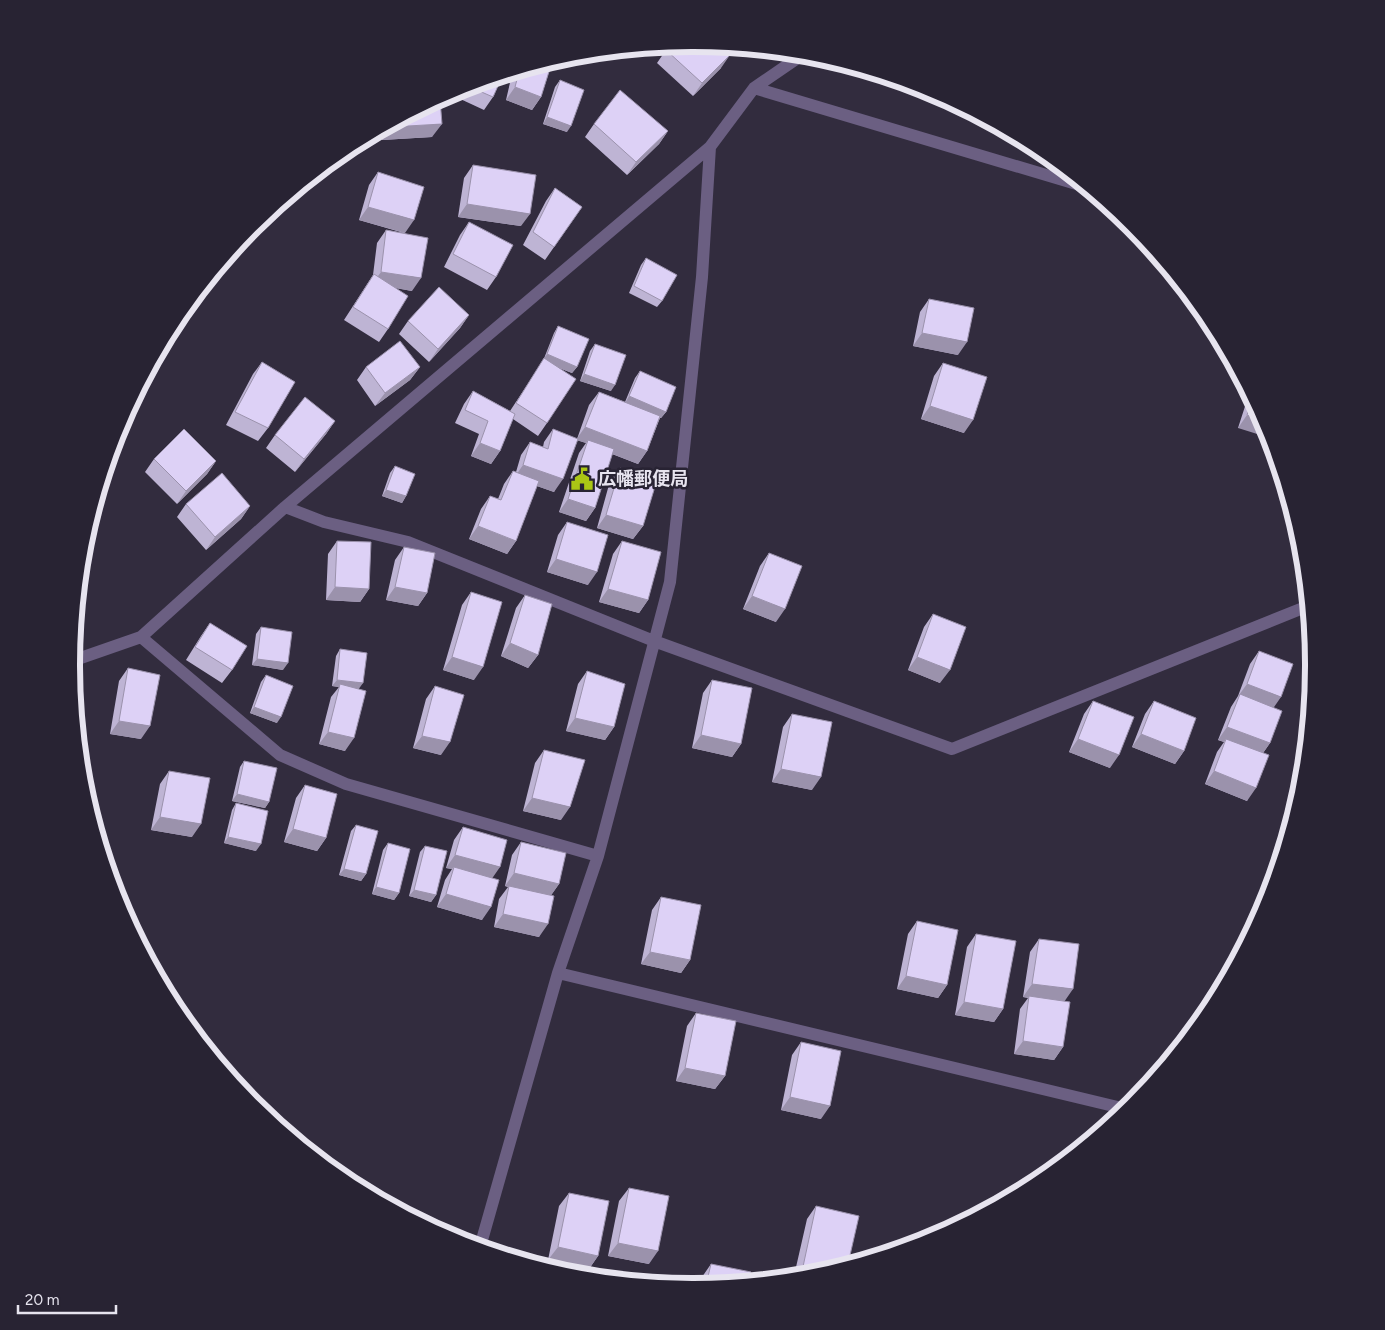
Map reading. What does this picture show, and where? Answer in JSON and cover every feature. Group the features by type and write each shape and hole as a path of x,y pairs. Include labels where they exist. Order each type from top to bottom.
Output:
{"street":[{"path":"80,658 141,637 285,507 710,147 754,88 793,61"},
{"path":"754,88 1068,182"},
{"path":"482,1240 558,973 598,856 670,582 702,277 710,147"},
{"path":"285,507 324,522 408,542 654,641 952,750 1302,608"},
{"path":"141,637 280,755 346,784 598,856"},
{"path":"558,973 1117,1107"}],"building":[{"path":"692,52 730,55 702,83 669,53"},
{"path":"550,69 541,97 515,87 517,78"},
{"path":"560,80 584,90 571,126 547,117"},
{"path":"499,84 493,97 479,91"},
{"path":"620,90 668,131 636,162 594,124"},
{"path":"441,107 442,124 402,126"},
{"path":"473,165 536,175 530,214 467,204"},
{"path":"378,172 424,187 414,220 368,207"},
{"path":"555,188 582,207 554,247 533,232"},
{"path":"469,222 513,245 496,277 453,254"},
{"path":"386,230 428,238 421,278 381,272"},
{"path":"646,258 677,275 662,301 634,286"},
{"path":"374,274 408,296 388,329 353,307"},
{"path":"439,287 469,315 438,349 408,321"},
{"path":"929,299 974,308 967,342 922,333"},
{"path":"558,326 589,339 577,367 547,354"},
{"path":"400,341 420,367 385,393 366,367"},
{"path":"595,344 626,355 615,385 584,374"},
{"path":"544,358 576,379 547,423 516,403"},
{"path":"262,362 295,382 268,428 235,412"},
{"path":"943,363 987,377 973,420 930,406"},
{"path":"640,371 676,387 666,412 629,396"},
{"path":"473,391 515,414 500,451 480,443 488,421 465,410"},
{"path":"599,392 660,416 647,451 585,427"},
{"path":"305,397 335,421 304,459 275,435"},
{"path":"184,429 216,461 186,491 154,459"},
{"path":"553,429 578,439 563,479 523,465 530,442 548,449"},
{"path":"588,440 614,449 595,508 568,499"},
{"path":"395,466 415,474 406,496 386,490"},
{"path":"620,468 657,480 643,526 606,515"},
{"path":"513,471 539,481 516,541 478,526 490,496 501,500"},
{"path":"222,473 250,506 215,537 186,504"},
{"path":"567,522 608,535 597,572 556,559"},
{"path":"337,541 371,542 369,589 335,587"},
{"path":"622,541 661,552 648,600 608,589"},
{"path":"404,547 435,553 427,593 395,587"},
{"path":"769,553 802,566 785,609 752,596"},
{"path":"471,592 502,602 483,667 452,657"},
{"path":"525,595 552,604 538,655 510,643"},
{"path":"933,614 966,627 950,670 917,657"},
{"path":"210,623 247,646 232,670 195,647"},
{"path":"261,627 292,632 288,663 257,659"},
{"path":"340,649 367,653 363,683 337,680"},
{"path":"1259,651 1293,664 1281,697 1247,684"},
{"path":"128,668 160,675 150,726 119,721"},
{"path":"587,671 625,684 614,727 575,718"},
{"path":"266,675 293,686 281,717 254,707"},
{"path":"712,680 752,688 741,744 701,735"},
{"path":"340,684 366,691 354,738 328,732"},
{"path":"435,686 464,695 450,742 422,736"},
{"path":"1240,694 1282,711 1270,743 1227,727"},
{"path":"1093,701 1134,717 1119,755 1078,739"},
{"path":"1154,701 1196,718 1184,751 1141,734"},
{"path":"792,714 832,722 821,777 781,769"},
{"path":"1226,739 1269,755 1256,788 1214,771"},
{"path":"544,750 585,760 570,807 532,798"},
{"path":"244,761 277,768 269,802 237,794"},
{"path":"169,771 210,778 201,824 160,817"},
{"path":"305,785 337,794 326,838 293,829"},
{"path":"236,803 268,811 261,844 228,837"},
{"path":"356,825 378,831 366,874 344,869"},
{"path":"463,827 507,840 500,867 455,855"},
{"path":"521,842 566,853 559,884 514,873"},
{"path":"388,843 410,849 399,893 376,887"},
{"path":"425,846 447,851 436,895 414,890"},
{"path":"454,867 499,880 491,907 446,894"},
{"path":"509,886 554,896 548,924 503,914"},
{"path":"661,897 701,905 690,960 650,952"},
{"path":"917,921 958,930 947,985 906,976"},
{"path":"976,934 1016,941 1003,1009 964,1002"},
{"path":"1039,939 1079,944 1073,989 1032,984"},
{"path":"1029,996 1070,1002 1063,1047 1023,1041"},
{"path":"696,1013 736,1021 725,1076 685,1068"},
{"path":"801,1042 841,1051 830,1106 790,1097"},
{"path":"629,1188 669,1196 658,1251 618,1243"},
{"path":"569,1193 609,1201 598,1256 558,1247"},
{"path":"816,1206 859,1216 850,1257 803,1267"},
{"path":"711,1264 751,1272 751,1274 708,1277"}],"place":[{"name":"広幡郵便局","path":"582,479"}]}
